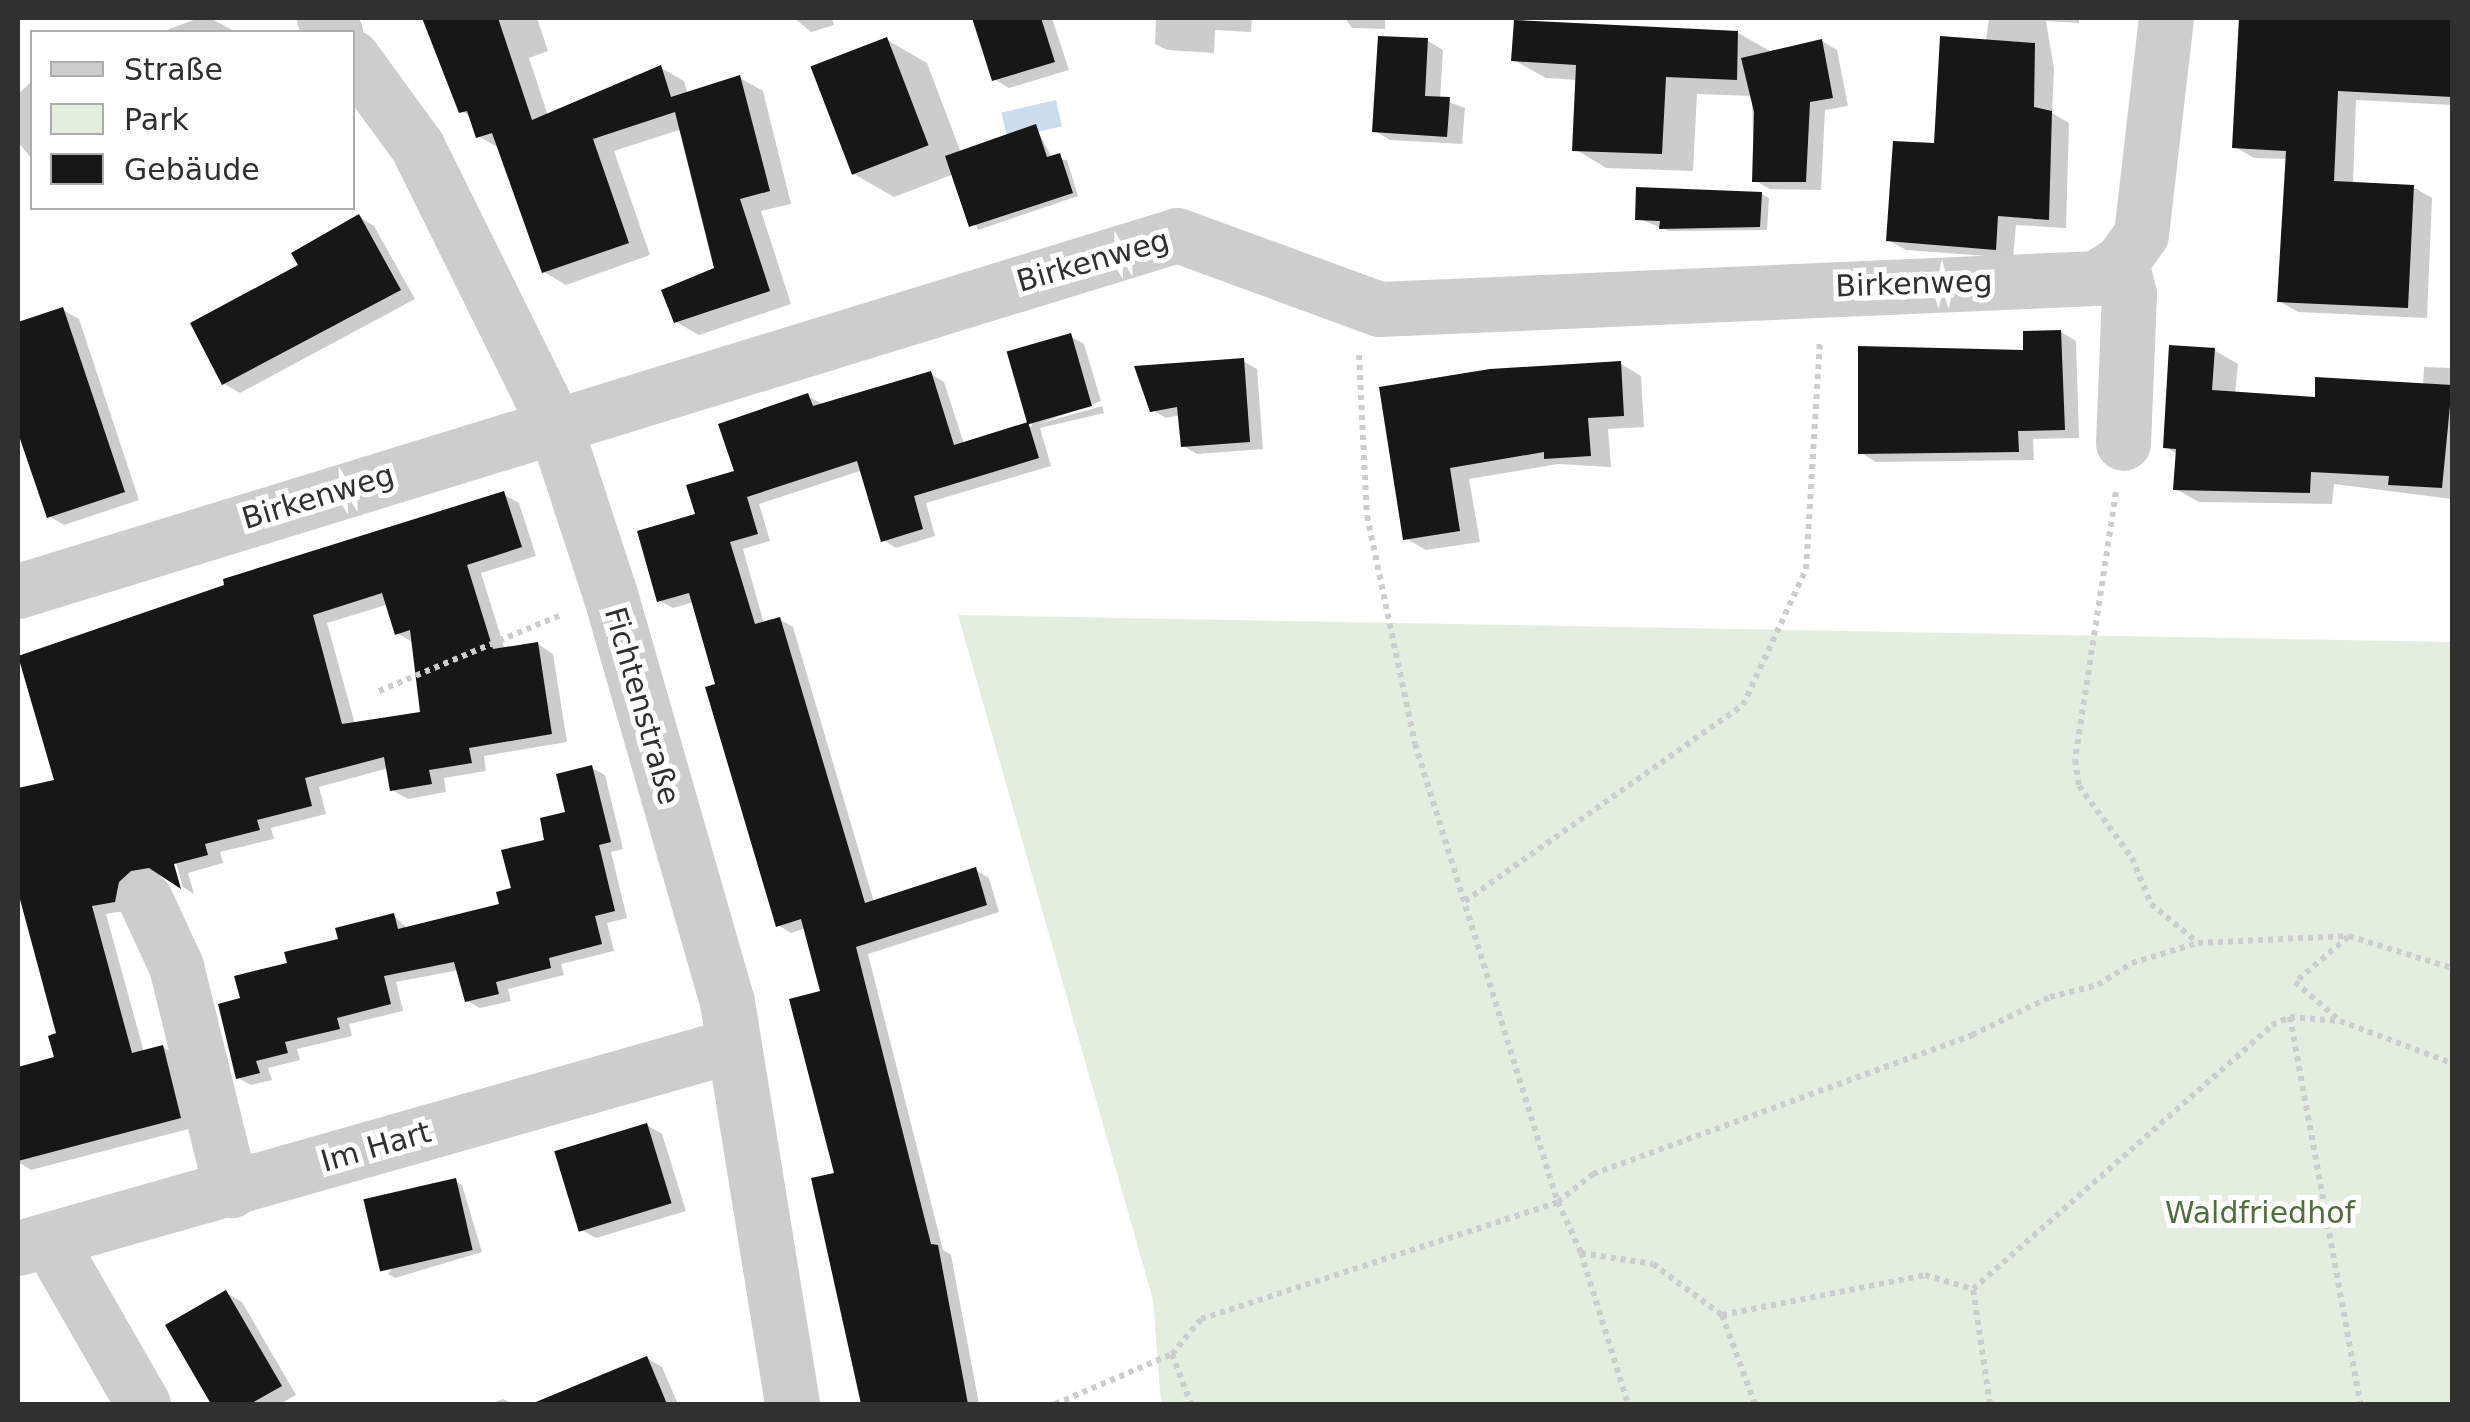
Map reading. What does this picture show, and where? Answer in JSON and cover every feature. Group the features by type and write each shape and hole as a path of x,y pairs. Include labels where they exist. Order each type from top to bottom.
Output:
{"street":[{"path":"2122,444 2129,294 2121,262 2144,223 2166,18"},
{"name":"Fichtenstraße","path":"355,61 417,146 554,423 610,594 734,1044 792,1404"},
{"name":"Birkenweg","path":"18,590 1177,234 1379,309 1824,286 2096,278 2121,262"},
{"path":"145,899 176,966 231,1190"},
{"name":"Im Hart","path":"33,1244 734,1044"},
{"path":"33,1244 143,1404"}],"path":[{"path":"1465,901 1743,705 1806,569 1824,286"},
{"path":"1354,301 1366,516 1415,744 1558,1202 1581,1252 1628,1404"},
{"path":"2122,444 2077,773 2092,808 2132,858 2151,904 2198,943"},
{"path":"380,691 610,594"},
{"path":"2340,1020 2295,982 2349,936"},
{"path":"1055,1404 1172,1354 1201,1319 1558,1202 1593,1174 2198,943 2349,936 2452,968"},
{"path":"2290,1017 2360,1404"},
{"path":"1972,1289 2272,1025 2290,1017 2340,1020 2452,1063"},
{"path":"1581,1252 1653,1264 1722,1315 1755,1404"},
{"path":"1722,1315 1925,1275 1972,1289"},
{"path":"1972,1289 1990,1404"},
{"path":"1172,1354 1191,1404"}],"green space":[{"name":"Waldfriedhof","path":"958,615 2452,642 2452,1404 1161,1404 1153,1300"}],"water":[{"path":"1056,100 1062,126 1008,139 1001,113"}],"building":[{"path":"422,18 498,18 532,120 661,65 671,97 740,75 770,191 740,199 770,291 674,323 661,290 714,268 675,112 593,139 629,243 542,273 492,133 476,138 467,111 459,113"},
{"path":"972,18 1041,18 1055,62 992,81"},
{"path":"2239,18 2452,18 2452,97 2338,91 2334,181 2414,185 2408,308 2277,302 2286,151 2232,148"},
{"path":"1514,20 1738,31 1737,80 1666,77 1662,154 1572,151 1576,65 1511,61"},
{"path":"1378,36 1428,38 1425,96 1450,97 1447,137 1372,132"},
{"path":"1940,36 2035,43 2034,107 2052,111 2049,220 1998,216 1996,250 1886,241 1893,141 1934,143"},
{"path":"887,37 929,145 852,175 810,66"},
{"path":"1822,39 1833,98 1810,102 1806,182 1752,182 1754,112 1741,58"},
{"path":"1036,124 1047,157 1060,153 1073,193 969,227 945,156"},
{"path":"1636,187 1762,192 1760,227 1659,229 1660,221 1635,220"},
{"path":"359,214 401,290 222,385 190,323 298,265 291,253"},
{"path":"63,307 125,492 47,518 18,433 18,322"},
{"path":"2061,330 2065,430 2018,431 2019,452 1858,454 1858,346 2023,350 2023,331"},
{"path":"1071,333 1092,406 1028,425 1007,351"},
{"path":"2169,345 2215,348 2212,390 2315,397 2315,377 2452,385 2442,488 2388,485 2389,476 2311,472 2310,493 2173,490 2176,449 2163,448"},
{"path":"1244,358 1250,442 1181,447 1177,407 1150,412 1134,366"},
{"path":"1621,361 1624,416 1588,418 1591,456 1544,459 1544,452 1450,468 1460,531 1403,540 1379,387 1490,369"},
{"path":"931,371 954,445 1028,422 1039,458 914,496 923,529 881,542 857,461 747,497 758,534 730,542 755,624 780,617 865,903 976,867 987,905 856,947 931,1244 938,1245 968,1404 861,1404 811,1178 834,1173 789,999 820,991 801,919 776,927 705,687 715,684 689,593 657,602 637,531 695,514 686,485 734,471 718,424 808,393 813,406"},
{"path":"504,491 522,547 467,565 493,649 538,642 552,734 469,748 472,763 429,770 432,784 390,791 384,757 305,778 312,806 257,820 260,830 205,844 208,855 174,864 181,889 149,868 131,871 119,882 115,902 92,906 132,1053 163,1045 181,1118 18,1161 18,1067 54,1057 48,1036 56,1033 18,892 18,788 54,780 18,656 224,585 223,579","holes":["382,593 395,635 410,630 420,712 342,724 313,615"]},
{"path":"592,765 611,842 599,845 615,911 595,916 602,944 549,958 551,968 496,982 499,994 465,1002 454,962 384,976 391,1004 337,1018 340,1029 285,1042 288,1053 256,1061 260,1073 236,1079 218,1004 240,998 234,976 287,963 284,952 338,939 335,928 394,913 398,929 499,904 496,892 511,888 501,850 544,840 540,818 565,812 556,774"},
{"path":"647,1123 672,1203 579,1232 554,1151"},
{"path":"456,1178 473,1250 380,1271 363,1199"},
{"path":"226,1290 282,1386 250,1404 211,1404 165,1325"},
{"path":"647,1356 667,1404 531,1404"}]}
